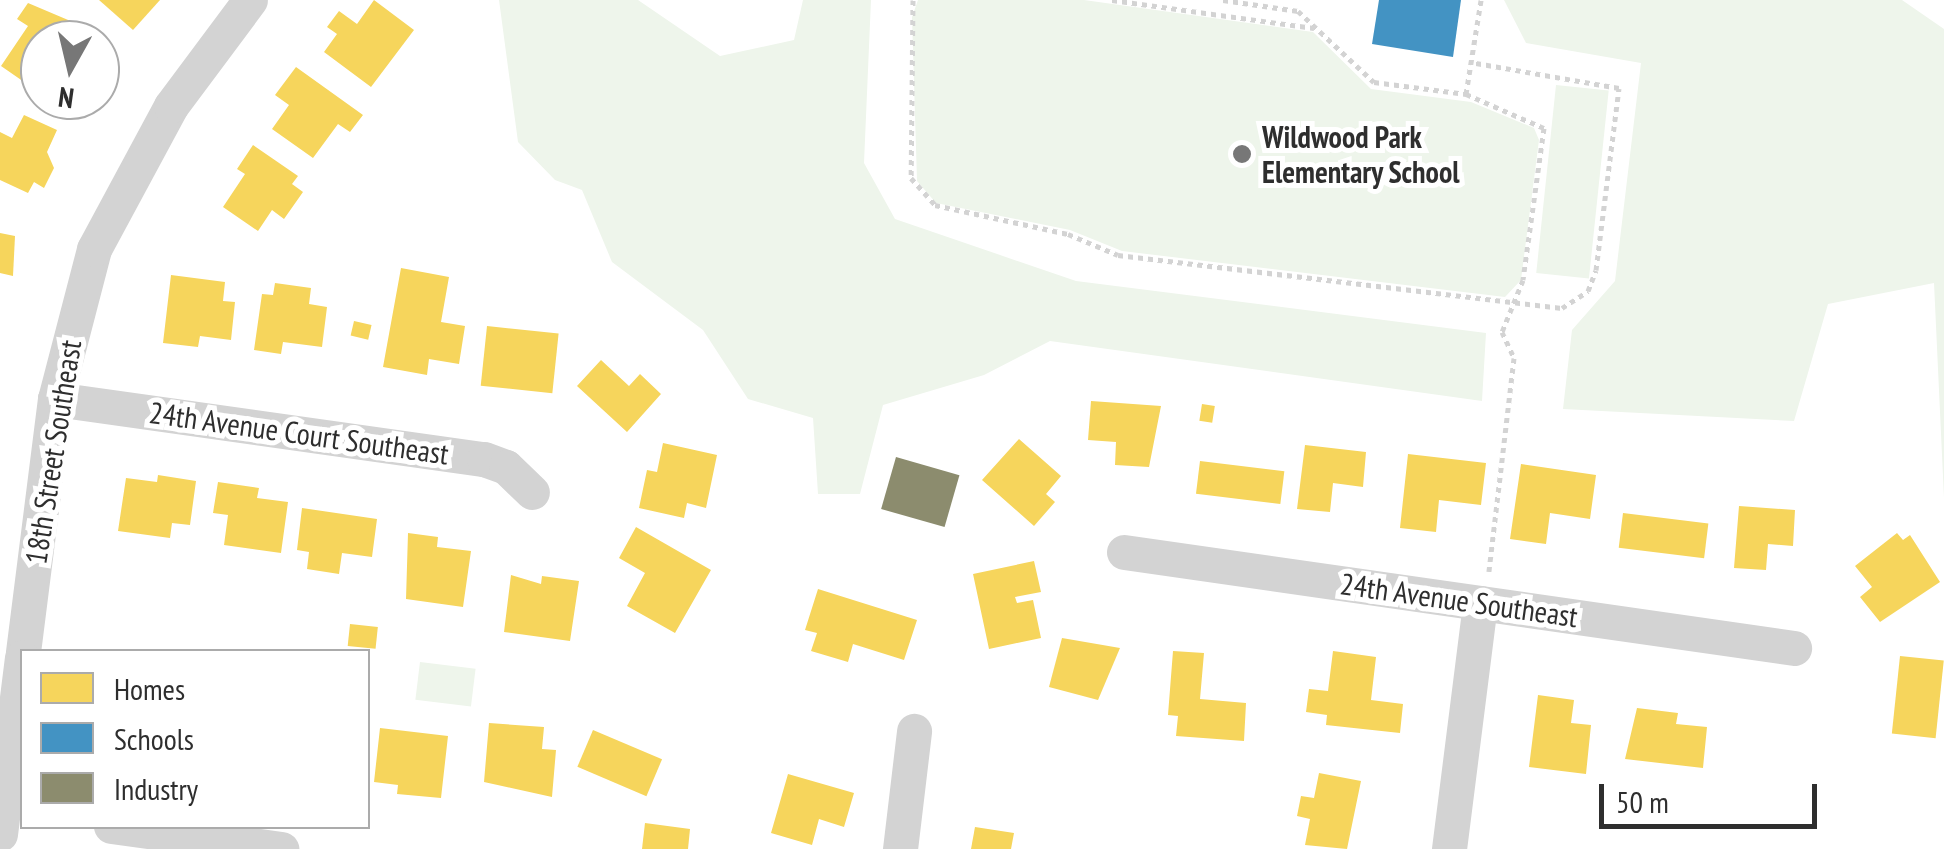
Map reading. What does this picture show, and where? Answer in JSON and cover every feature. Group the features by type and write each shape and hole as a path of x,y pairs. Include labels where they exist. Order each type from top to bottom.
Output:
{"street":[{"name":"18th Street Southeast","path":"24,649 55,399 94,249 171,106 250,0"},
{"name":"24th Avenue Court Southeast","path":"55,399 484,459 506,467 532,492"},
{"name":"24th Avenue Southeast","path":"1124,552 1484,591 1794,648"},
{"path":"1449,849 1484,591"},
{"name":"18th Street Southeast","path":"6,818 20,683"},
{"path":"900,849 914,731"},
{"path":"133,829 281,849"}],"path":[{"path":"913,0 911,178 935,205 1068,234 1118,256 1562,308 1588,292 1619,88 1470,62"},
{"path":"1112,0 1317,29"},
{"path":"1223,0 1298,10 1374,82 1466,94 1544,128 1523,280 1502,332 1514,358 1484,591"},
{"path":"1466,94 1481,0"}],"shaded area":[{"path":"499,0 638,0 720,56 794,40 803,0 871,0 864,163 895,219 1076,281 1486,333 1482,401 1050,341 984,375 883,405 860,494 818,494 813,418 748,399 703,330 612,262 582,190 555,180 518,142"},
{"path":"918,0 1084,0 1313,32 1371,89 1471,102 1534,128 1539,140 1521,280 1505,297 1122,251 1070,230 936,203 917,181 912,17"},
{"path":"1504,0 1902,0 1944,29 1944,498 1934,283 1828,304 1794,421 1563,409 1572,330 1615,281 1641,63 1526,43"},
{"path":"1556,85 1609,91 1589,279 1536,273"},
{"path":"420,662 476,669 471,707 415,700"}],"building: Homes":[{"path":"99,0 160,0 133,30"},
{"path":"374,0 414,30 371,87 324,52 337,34 327,27 339,11 357,24"},
{"path":"28,3 68,20 20,21 17,19"},
{"path":"20,38 20,79 1,66"},
{"path":"296,67 363,115 350,132 338,124 313,158 272,129 289,105 275,95"},
{"path":"21,120 35,120 57,130 47,152 54,168 44,188 34,182 28,193 0,180 0,132 12,138"},
{"path":"253,145 298,176 292,184 303,192 284,219 272,210 258,231 223,207 245,174 237,169"},
{"path":"0,233 15,236 13,276 0,273"},
{"path":"401,268 449,277 441,322 465,326 459,364 429,359 427,375 383,367"},
{"path":"171,275 225,282 223,301 235,302 231,340 200,336 198,347 163,343"},
{"path":"275,283 311,288 309,304 327,307 322,347 283,342 281,354 254,350 262,294 273,295"},
{"path":"354,321 372,325 368,340 351,336"},
{"path":"487,326 559,334 552,393 481,386"},
{"path":"601,360 629,386 640,374 661,394 627,432 577,386"},
{"path":"1091,401 1161,406 1149,467 1115,465 1116,442 1088,440"},
{"path":"1202,404 1215,406 1212,423 1199,421"},
{"path":"1019,439 1061,476 1046,494 1055,502 1034,526 982,480"},
{"path":"663,443 717,455 706,508 687,503 684,518 639,508 647,470 657,472"},
{"path":"1305,445 1366,452 1363,487 1333,483 1330,512 1297,509"},
{"path":"1408,454 1486,463 1481,505 1439,500 1436,532 1400,528"},
{"path":"1200,461 1284,471 1280,504 1196,494"},
{"path":"1521,464 1596,475 1590,519 1550,513 1546,544 1510,539"},
{"path":"158,475 196,481 190,525 172,523 170,538 118,531 126,478 157,482"},
{"path":"218,482 259,488 257,498 288,502 281,553 224,545 228,515 213,513"},
{"path":"1739,506 1795,510 1793,546 1768,544 1766,570 1734,568"},
{"path":"302,508 377,519 372,557 342,553 339,574 307,569 309,552 297,550"},
{"path":"1623,513 1708,523 1704,558 1619,548"},
{"path":"636,527 711,570 675,633 627,606 645,573 619,558"},
{"path":"408,533 438,537 437,547 471,551 463,607 406,599"},
{"path":"1897,533 1903,540 1910,535 1940,582 1880,622 1860,597 1872,587 1855,566"},
{"path":"1034,561 1041,592 1015,597 1017,603 1033,600 1041,638 989,649 973,574"},
{"path":"511,575 541,584 542,576 579,581 570,641 504,632"},
{"path":"818,589 917,620 904,660 853,644 848,662 811,651 817,633 805,630"},
{"path":"350,624 378,627 376,649 348,646"},
{"path":"1062,638 1120,648 1098,700 1049,687"},
{"path":"1173,651 1204,653 1200,699 1246,703 1244,741 1176,736 1178,716 1168,715"},
{"path":"1333,651 1376,657 1371,700 1403,704 1400,733 1326,725 1327,715 1306,712 1309,689 1328,691"},
{"path":"1900,656 1944,661 1936,738 1892,734"},
{"path":"1538,695 1574,700 1571,723 1591,725 1586,774 1529,767"},
{"path":"1637,708 1678,713 1676,724 1707,727 1703,768 1625,759"},
{"path":"489,723 544,727 542,749 556,750 552,797 484,782"},
{"path":"380,728 448,736 441,798 397,794 398,785 374,782"},
{"path":"593,730 662,759 646,796 577,767"},
{"path":"1319,773 1361,781 1347,849 1305,845 1310,819 1297,816 1301,796 1314,798"},
{"path":"788,774 854,793 844,827 819,819 812,845 771,833"},
{"path":"645,823 690,829 688,849 642,849"},
{"path":"975,827 1014,833 1011,849 971,849"}],"building: Schools":[{"path":"1379,0 1461,0 1453,57 1372,44"}],"building: Industry":[{"path":"896,457 959,475 945,527 881,509"}],"place":[{"name":"Wildwood Park Elementary School","path":"1242,154"}]}
